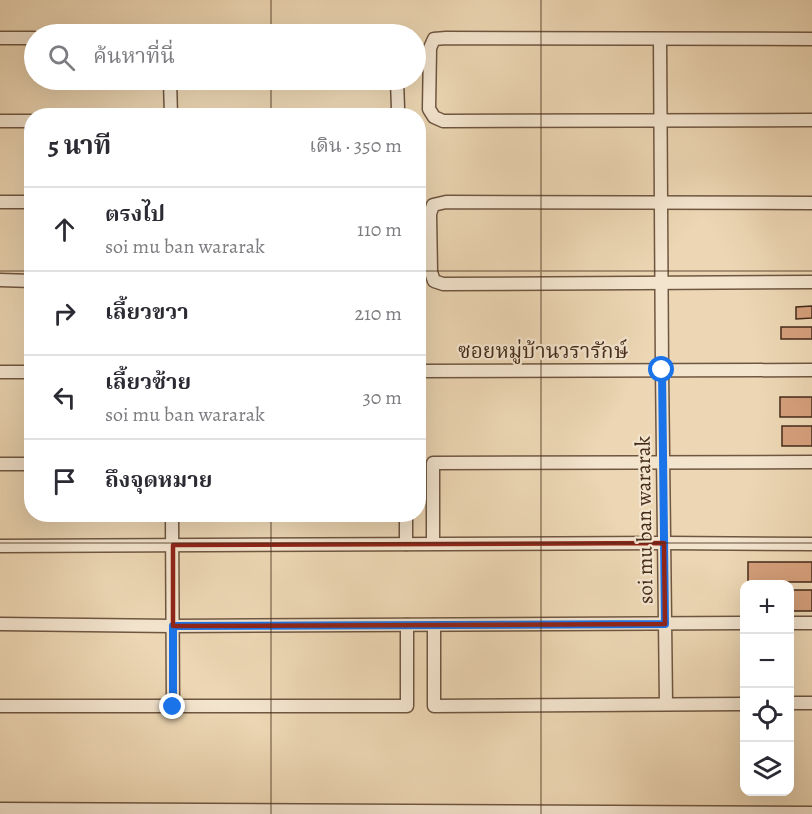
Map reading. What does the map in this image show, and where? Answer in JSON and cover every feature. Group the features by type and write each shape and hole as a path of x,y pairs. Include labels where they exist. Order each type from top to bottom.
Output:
{"street":[{"path":"0,38 24,38"},
{"path":"812,39 434,39 430,48 429,109 434,117 443,121 812,120"},
{"name":"soi mu ban wararak","path":"660,39 666,704"},
{"path":"170,90 171,108"},
{"path":"397,90 398,108"},
{"path":"0,121 24,121"},
{"path":"0,202 24,202"},
{"path":"812,203 446,202 433,205 430,214 431,272 434,281 443,284 812,282"},
{"path":"0,280 24,281"},
{"name":"ซอยหมู่บ้านวรารักษ์","path":"426,371 812,370"},
{"path":"0,372 24,372"},
{"path":"433,543 433,463 812,462"},
{"path":"0,464 24,464"},
{"path":"172,522 173,707"},
{"path":"406,522 406,544"},
{"path":"0,546 433,543 812,544"},
{"path":"0,624 173,626 740,623"},
{"path":"794,623 812,623"},
{"path":"0,706 407,706 406,625"},
{"path":"434,625 434,706 740,704"},
{"path":"794,703 812,703"},
{"path":"0,809 812,813"}],"highlighted area":[{"path":"664,543 665,624 173,626 173,545"}],"building":[{"path":"812,306 812,318 796,319 796,307"},
{"path":"781,327 812,327 812,339 781,339"},
{"path":"780,397 812,397 812,417 780,417"},
{"path":"782,426 812,426 812,446 782,446"},
{"path":"748,562 812,562 812,582 748,580"},
{"path":"794,590 812,590 812,611 794,611"}],"route":[{"path":"173,707 173,626 665,624 662,370"}]}
